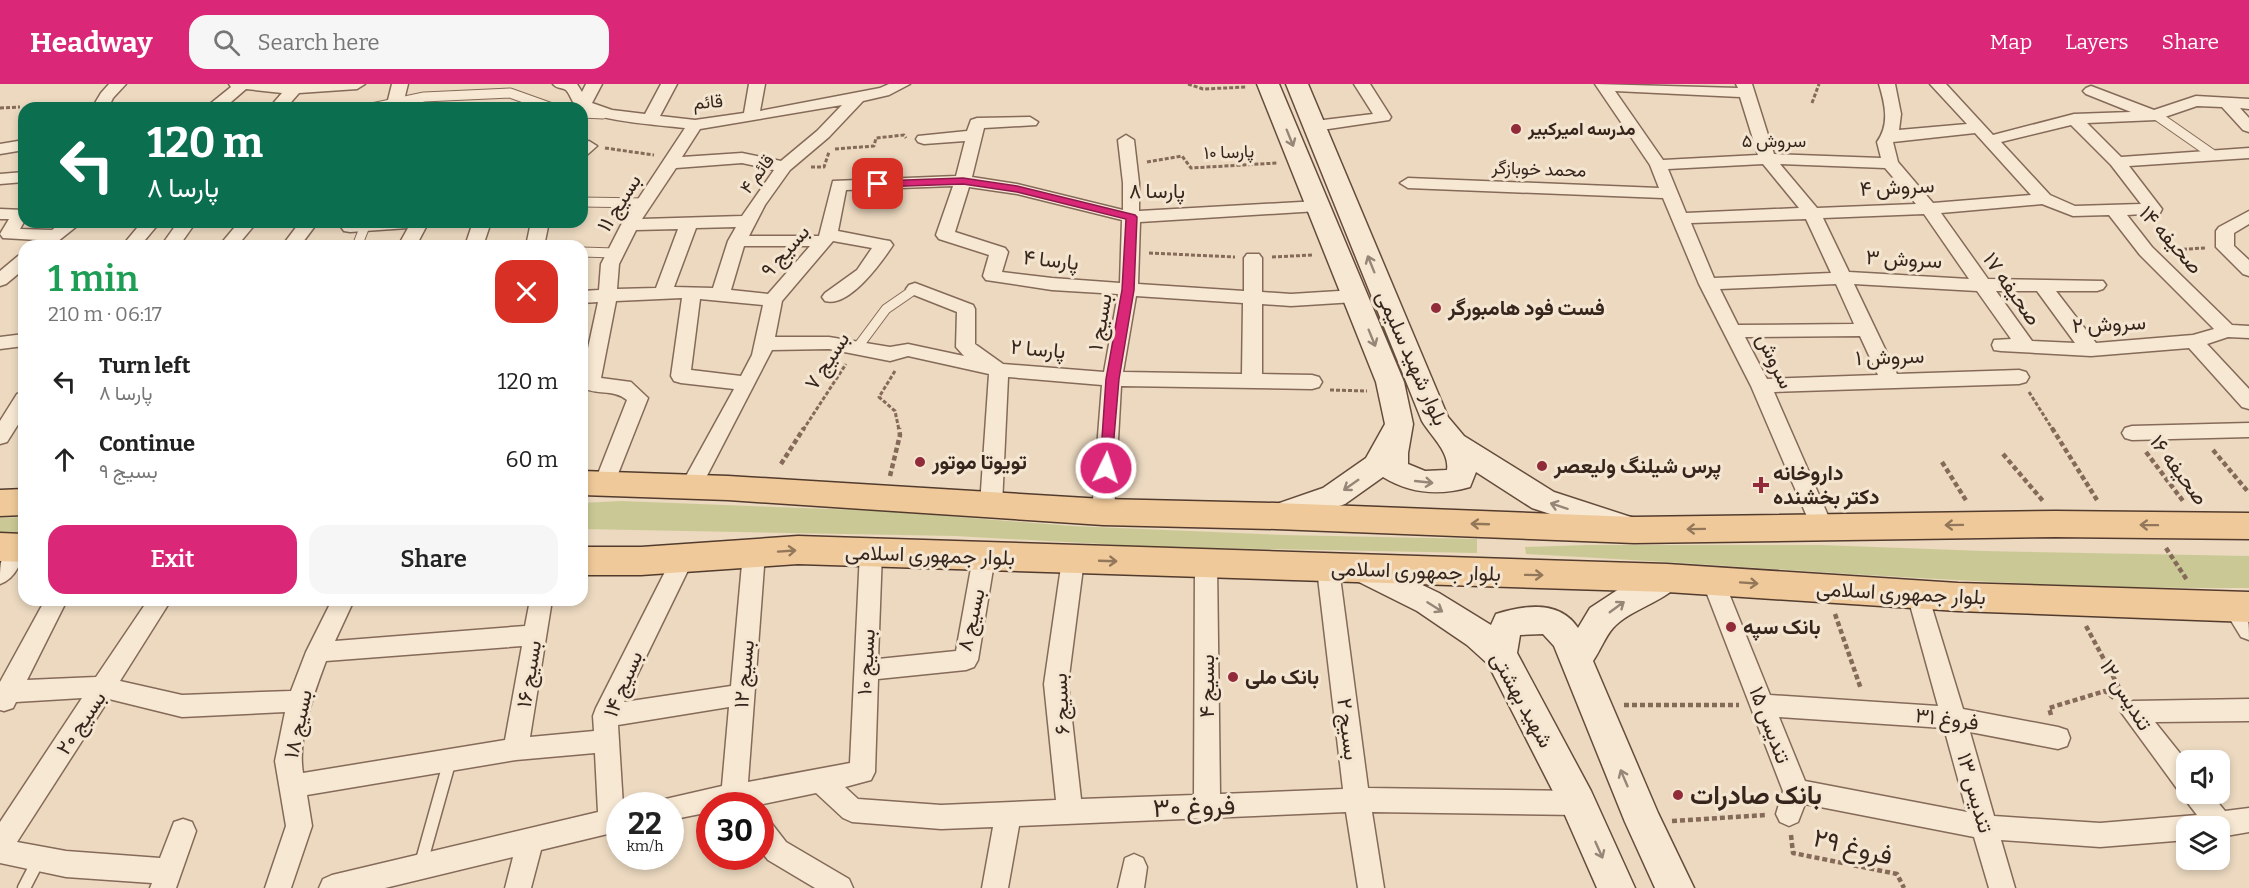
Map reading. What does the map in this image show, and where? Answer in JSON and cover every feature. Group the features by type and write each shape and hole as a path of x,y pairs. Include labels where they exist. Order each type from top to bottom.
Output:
{"main road":[{"name":"بلوار شهید سلیمی","path":"1297,84 1436,421 1454,444 1543,501 1634,530"},
{"name":"بلوار شهید سلیمی","path":"1268,85 1355,296 1392,392 1399,424"},
{"path":"1399,424 1393,453 1394,469 1410,480 1437,483 1459,479 1463,466 1454,444"},
{"path":"1276,516 1334,496 1377,466 1399,424"},
{"path":"589,484 691,487 1103,512 1276,516 1634,530 2063,524 2249,526"},
{"path":"0,503 18,502"},
{"path":"2198,526 2249,532"},
{"name":"بلوار جمهوری اسلامی","path":"588,561 640,561 798,550 871,552 1328,569 1667,578 2233,612"},
{"path":"588,553 640,561"},
{"name":"شهید بهشتی","path":"1364,570 1428,602 1479,634 1500,654 1578,803 1616,888"},
{"path":"1576,660 1602,618 1633,596 1667,578"},
{"path":"1500,654 1508,624 1529,619 1552,621 1569,637 1593,705 1643,822 1675,888"}],"street":[{"path":"103,102 118,84"},
{"path":"237,84 295,89 357,84"},
{"path":"224,102 242,84"},
{"path":"396,102 400,84"},
{"name":"قائم","path":"561,84 570,87 579,102"},
{"path":"586,102 594,84"},
{"path":"651,118 669,84"},
{"path":"751,117 757,84"},
{"name":"قائم","path":"588,110 695,125 857,98 884,92 902,84"},
{"path":"1315,126 1383,117 1362,84"},
{"path":"1887,84 1893,120 1891,136 1885,142 1890,162"},
{"path":"1938,84 2044,199"},
{"path":"1604,85 1745,89 1767,159 1812,213 1890,381"},
{"name":"سروش","path":"1604,85 1658,165 1708,284 1761,386 1822,527"},
{"path":"283,102 295,89"},
{"path":"2091,91 2156,115"},
{"name":"قائم ۴","path":"720,295 736,241 757,204 784,167 823,134 857,98"},
{"path":"1991,140 2074,118 2156,115 2196,101 2249,104"},
{"path":"2228,104 2249,126"},
{"name":"صحیفه ۱۴","path":"2074,118 2117,162 2154,209 2114,210"},
{"path":"924,139 974,135 977,123 1030,122"},
{"name":"بسیج ۱۱","path":"588,376 608,296 610,264 630,225 695,125"},
{"path":"1891,136 1979,128"},
{"name":"پارسا ۴","path":"974,135 963,181 945,235 999,252 992,276 1052,284 1291,300 1355,296"},
{"name":"بسیج ۱","path":"1103,512 1112,379 1128,290 1131,217 1126,140"},
{"path":"0,149 18,146"},
{"path":"2117,162 2249,153"},
{"path":"672,160 742,158 784,167"},
{"name":"سروش ۵","path":"1658,165 1767,159 1890,162"},
{"name":"صحیفه ۱۷","path":"1890,162 1929,209 2026,347"},
{"path":"0,179 18,178"},
{"name":"پارسا ۸","path":"963,181 1017,189 1131,217 1318,206"},
{"name":"بسیج ۹","path":"691,487 762,355 773,300 826,238 839,185 963,181"},
{"name":"محمد خوبازگر","path":"1408,183 1670,193"},
{"name":"سروش ۴","path":"1680,218 1929,209 2044,199 2073,212 2114,210"},
{"name":"صحیفه ۱۴","path":"2114,210 2146,251 2227,332"},
{"path":"0,214 18,214"},
{"path":"2249,216 2225,231 2225,247 2249,270"},
{"path":"18,218 9,234 42,240"},
{"path":"630,225 748,221"},
{"path":"663,293 689,223"},
{"path":"49,240 65,228"},
{"path":"136,240 146,228"},
{"path":"233,240 243,228"},
{"path":"736,241 826,238 884,245 863,274 831,297"},
{"path":"1252,381 1253,258"},
{"path":"3,278 18,265"},
{"path":"3,278 18,275"},
{"name":"سروش ۳","path":"1708,284 1844,278 1981,285 2097,285"},
{"path":"2042,285 2091,350"},
{"path":"915,289 966,309 965,347 999,370 991,505"},
{"path":"692,292 681,376 747,384"},
{"path":"588,297 692,292 773,300"},
{"path":"1733,331 1866,330"},
{"path":"2249,332 2227,332 2194,341 2249,402"},
{"path":"0,343 18,341"},
{"name":"سروش ۲","path":"2026,347 2091,350 2194,341"},
{"name":"پارسا ۲","path":"764,344 829,343 890,354 908,350 999,370 1112,379 1311,382"},
{"name":"صحیفه ۱۷","path":"2001,345 2026,347"},
{"name":"سروش ۱","path":"1761,386 2019,377"},
{"name":"بسیج ۱۱","path":"588,384 624,387 638,398 589,484"},
{"path":"0,437 18,408"},
{"path":"2132,433 2249,430"},
{"name":"بسیج ۱۰","path":"822,782 862,772 871,552"},
{"name":"بسیج ۱۲","path":"739,792 742,695 754,553"},
{"name":"بسیج ۸","path":"866,670 966,660 984,556"},
{"name":"بسیج ۱۴","path":"612,792 605,716 683,558"},
{"name":"بسیج ۶","path":"1070,812 1056,684 1073,560"},
{"name":"بسیج ۴","path":"1206,564 1207,807"},
{"name":"بسیج ۲","path":"1328,569 1357,800 1371,888"},
{"name":"تندیس ۱۵","path":"1713,581 1762,705 1792,803 1984,826 2100,836 2176,829"},
{"name":"تندیس ۱۳","path":"1918,594 2002,888"},
{"path":"3,697 53,606"},
{"name":"بسیج ۲۰","path":"0,845 156,606"},
{"name":"بسیج ۱۸","path":"278,888 299,826 288,761 299,701 318,652 340,606"},
{"name":"بسیج ۱۶","path":"516,749 540,606"},
{"path":"318,652 535,635"},
{"path":"3,697 104,687 182,706 299,701"},
{"path":"605,716 742,695"},
{"name":"فروغ ۳۱","path":"1762,705 1954,718 2058,738"},
{"path":"2133,712 2249,710"},
{"name":"تندیس ۱۲","path":"2133,712 2176,768"},
{"path":"292,786 516,749 607,741"},
{"path":"774,792 822,782"},
{"name":"فروغ ۳۰","path":"822,782 852,810 941,817 1357,800 1578,803"},
{"path":"995,888 1008,814"},
{"path":"2230,823 2249,820"},
{"path":"332,888 606,822"},
{"path":"0,851 66,864 166,879 183,831"},
{"path":"518,888 530,840"},
{"path":"774,847 840,888"}],"lane":[{"path":"406,102 424,97 510,93 535,102"},
{"path":"2156,115 2212,154"},
{"path":"588,202 645,203"},
{"path":"588,252 615,254"},
{"name":"بسیج ۷","path":"857,348 886,309 915,289"},
{"path":"420,867 450,760"},
{"path":"24,888 39,858"}],"path":[{"path":"1188,84 1203,89 1268,85"},
{"path":"1812,103 1819,84"},
{"path":"0,108 18,107"},
{"path":"784,167 824,167 830,149 874,146 876,138 904,135 907,140 924,139"},
{"path":"588,148 672,160"},
{"name":"پارسا ۱۰","path":"1129,164 1182,156 1191,168 1221,164 1262,165 1299,159"},
{"path":"2146,251 2225,247"},
{"name":"بسیج ۷","path":"781,464 857,348"},
{"path":"884,498 900,435 895,411 879,397 908,350"},
{"path":"2019,377 2113,525"},
{"path":"1311,382 1322,380 1324,390 1392,392"},
{"path":"2197,431 2249,493"},
{"name":"صحیفه ۱۶","path":"2132,433 2198,526"},
{"path":"2003,454 2063,524"},
{"path":"1942,462 1982,525"},
{"path":"2151,525 2233,612"},
{"path":"1826,588 1868,712"},
{"name":"تندیس ۱۲","path":"2075,601 2092,640 2133,712"},
{"path":"2058,738 2049,708 2105,691 2133,712"},
{"path":"1593,705 1762,705"},
{"name":"فروغ ۲۹","path":"1643,822 1792,803 1793,853 1897,874 1904,888"}],"shaded area":[{"path":"621,501 882,511 1072,526 1283,535 1477,539 1477,553 1158,547 955,536 588,529 588,503"},
{"path":"18,517 18,539 0,538 0,518"},
{"path":"1821,545 1984,551 2249,556 2249,588 2068,585 1888,576 1526,554 1525,547"}],"place":[{"name":"مدرسه امیرکبیر","path":"1516,129"},
{"name":"فست فود هامبورگر","path":"1436,308"},
{"name":"تویوتا موتور","path":"920,462"},
{"name":"پرس شیلنگ ولیعصر","path":"1542,466"},
{"name":"داروخانه دکتر بخشنده","path":"1761,485"},
{"name":"بانک سپه","path":"1731,627"},
{"name":"بانک ملی","path":"1233,677"},
{"name":"بانک صادرات","path":"1678,795"}],"route":[{"path":"878,184 963,181 1017,189 1131,217 1128,290 1112,379 1106,468"}]}
